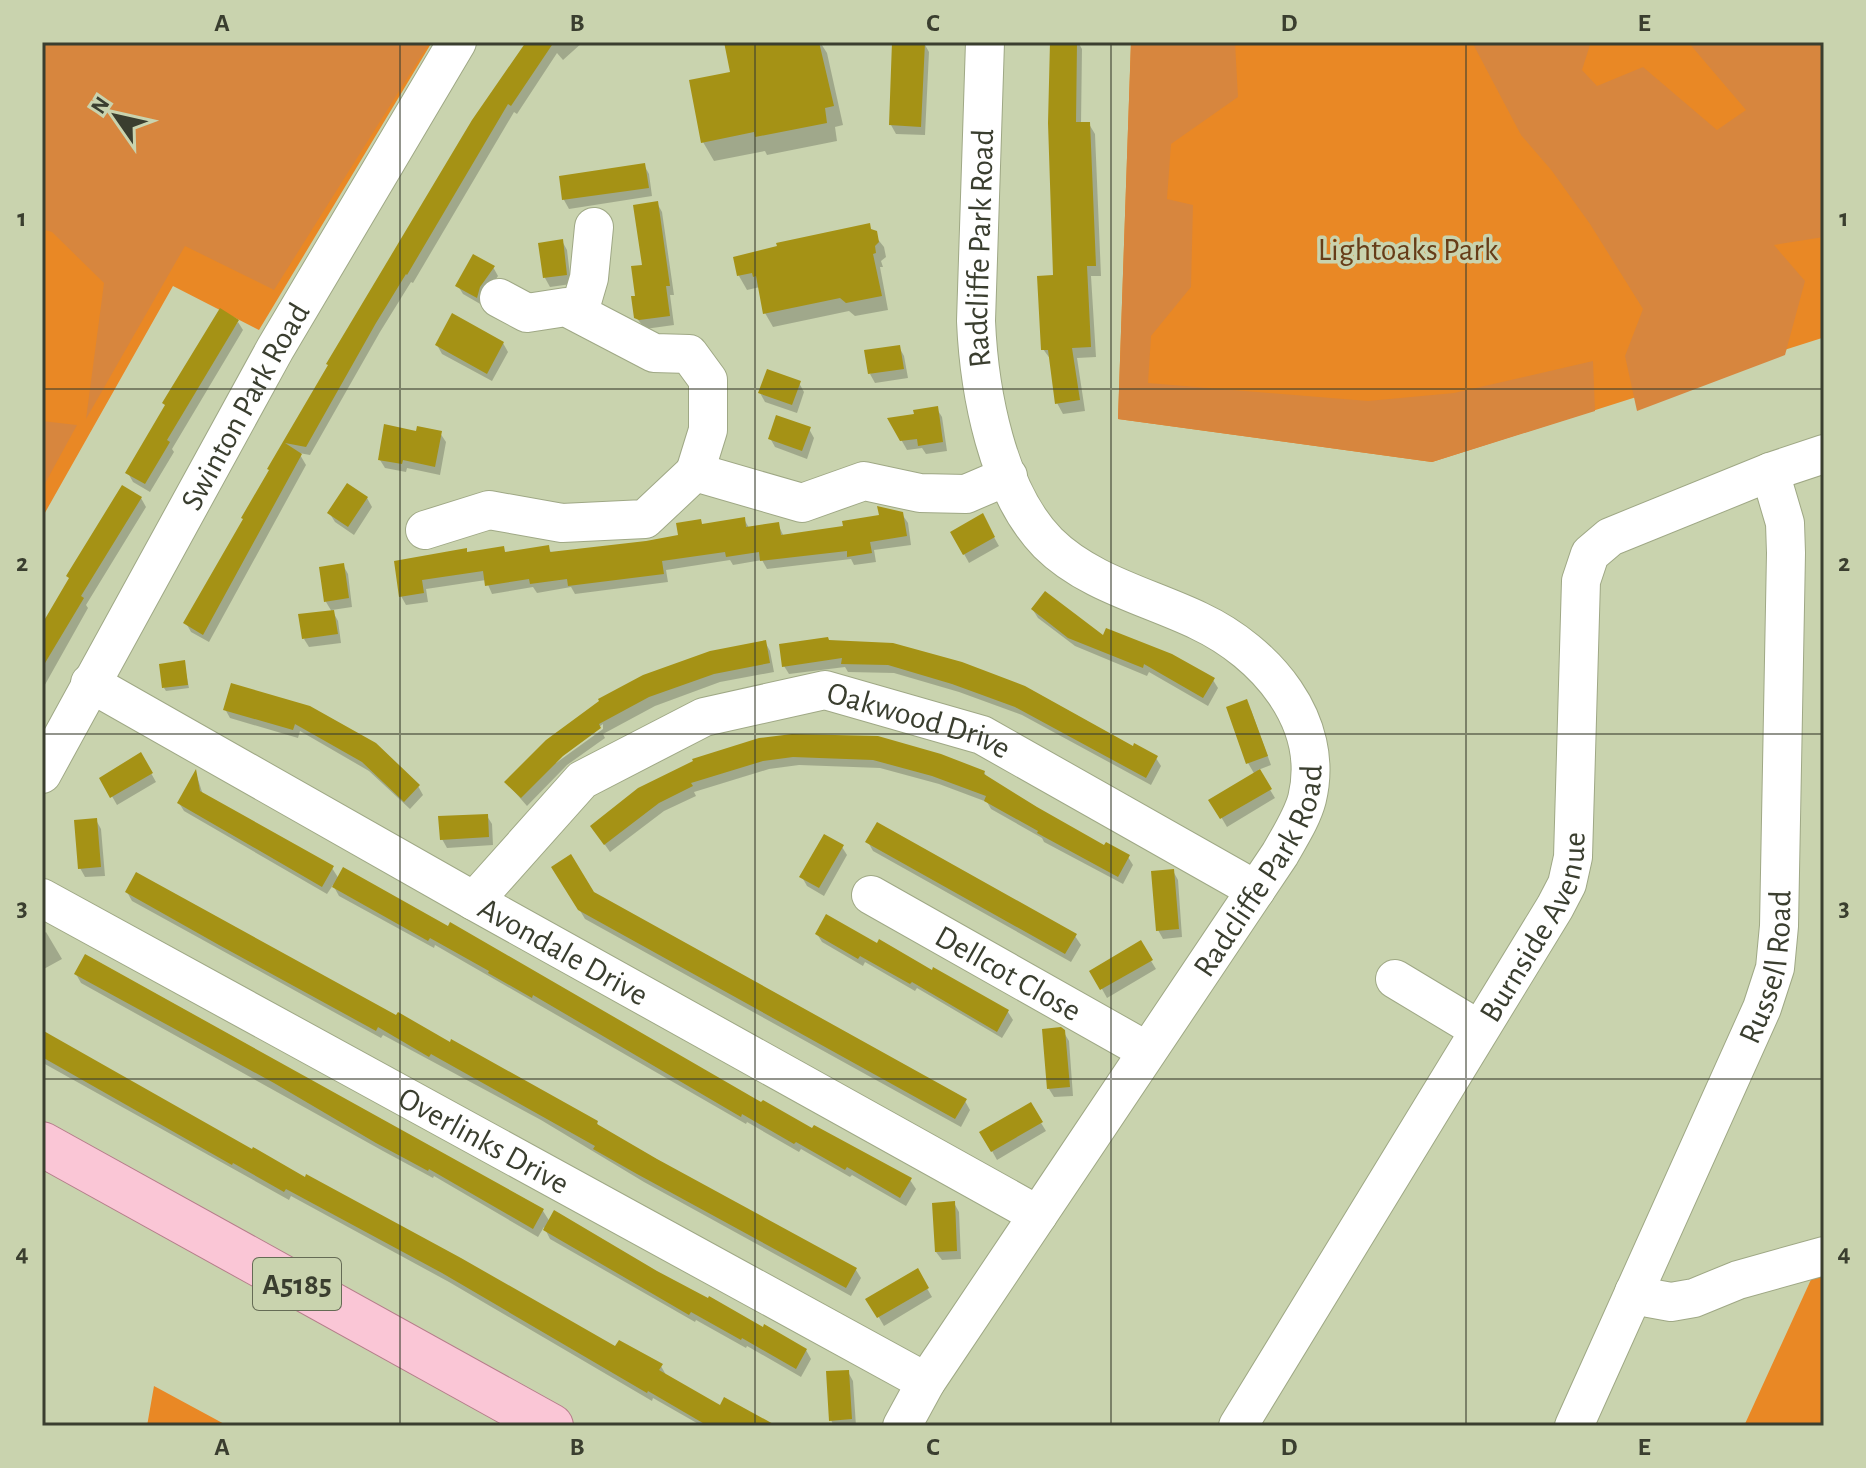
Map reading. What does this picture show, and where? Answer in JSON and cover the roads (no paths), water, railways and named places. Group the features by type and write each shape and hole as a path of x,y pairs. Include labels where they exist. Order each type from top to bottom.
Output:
{"main road":[{"name":"A5185","path":"42,1144 551,1426"}],"street":[{"name":"Swinton Park Road","path":"42,774 275,349 457,42"},
{"name":"Radcliffe Park Road","path":"902,1426 926,1382 1256,890 1300,818 1310,782 1308,742 1292,702 1258,661 1219,631 1095,576 1063,556 1024,512 1008,476 989,423 977,359 985,42"},
{"path":"581,314 589,278 594,227"},
{"path":"425,530 489,510 562,523 645,519 695,472 708,430 708,380 689,354 654,353 566,307 527,313 499,298"},
{"name":"Burnside Avenue","path":"1238,1426 1555,907 1571,871 1581,581 1590,554 1610,537 1770,472 1824,454"},
{"path":"695,472 802,503 864,481 920,493 966,494 1008,476"},
{"name":"Russell Road","path":"1574,1426 1762,1008 1775,968 1779,926 1786,553 1785,523 1770,472"},
{"name":"Avondale Drive","path":"90,683 1038,1215"},
{"name":"Oakwood Drive","path":"474,901 582,780 704,717 825,690 982,735 1256,890"},
{"name":"Dellcot Close","path":"871,895 1147,1051"},
{"name":"Overlinks Drive","path":"42,898 926,1382"},
{"path":"1395,979 1478,1029"},
{"path":"1634,1292 1660,1300 1683,1300 1738,1280 1824,1256"}],"park label":[{"name":"Lightoaks Park","path":"1408,249"}]}
